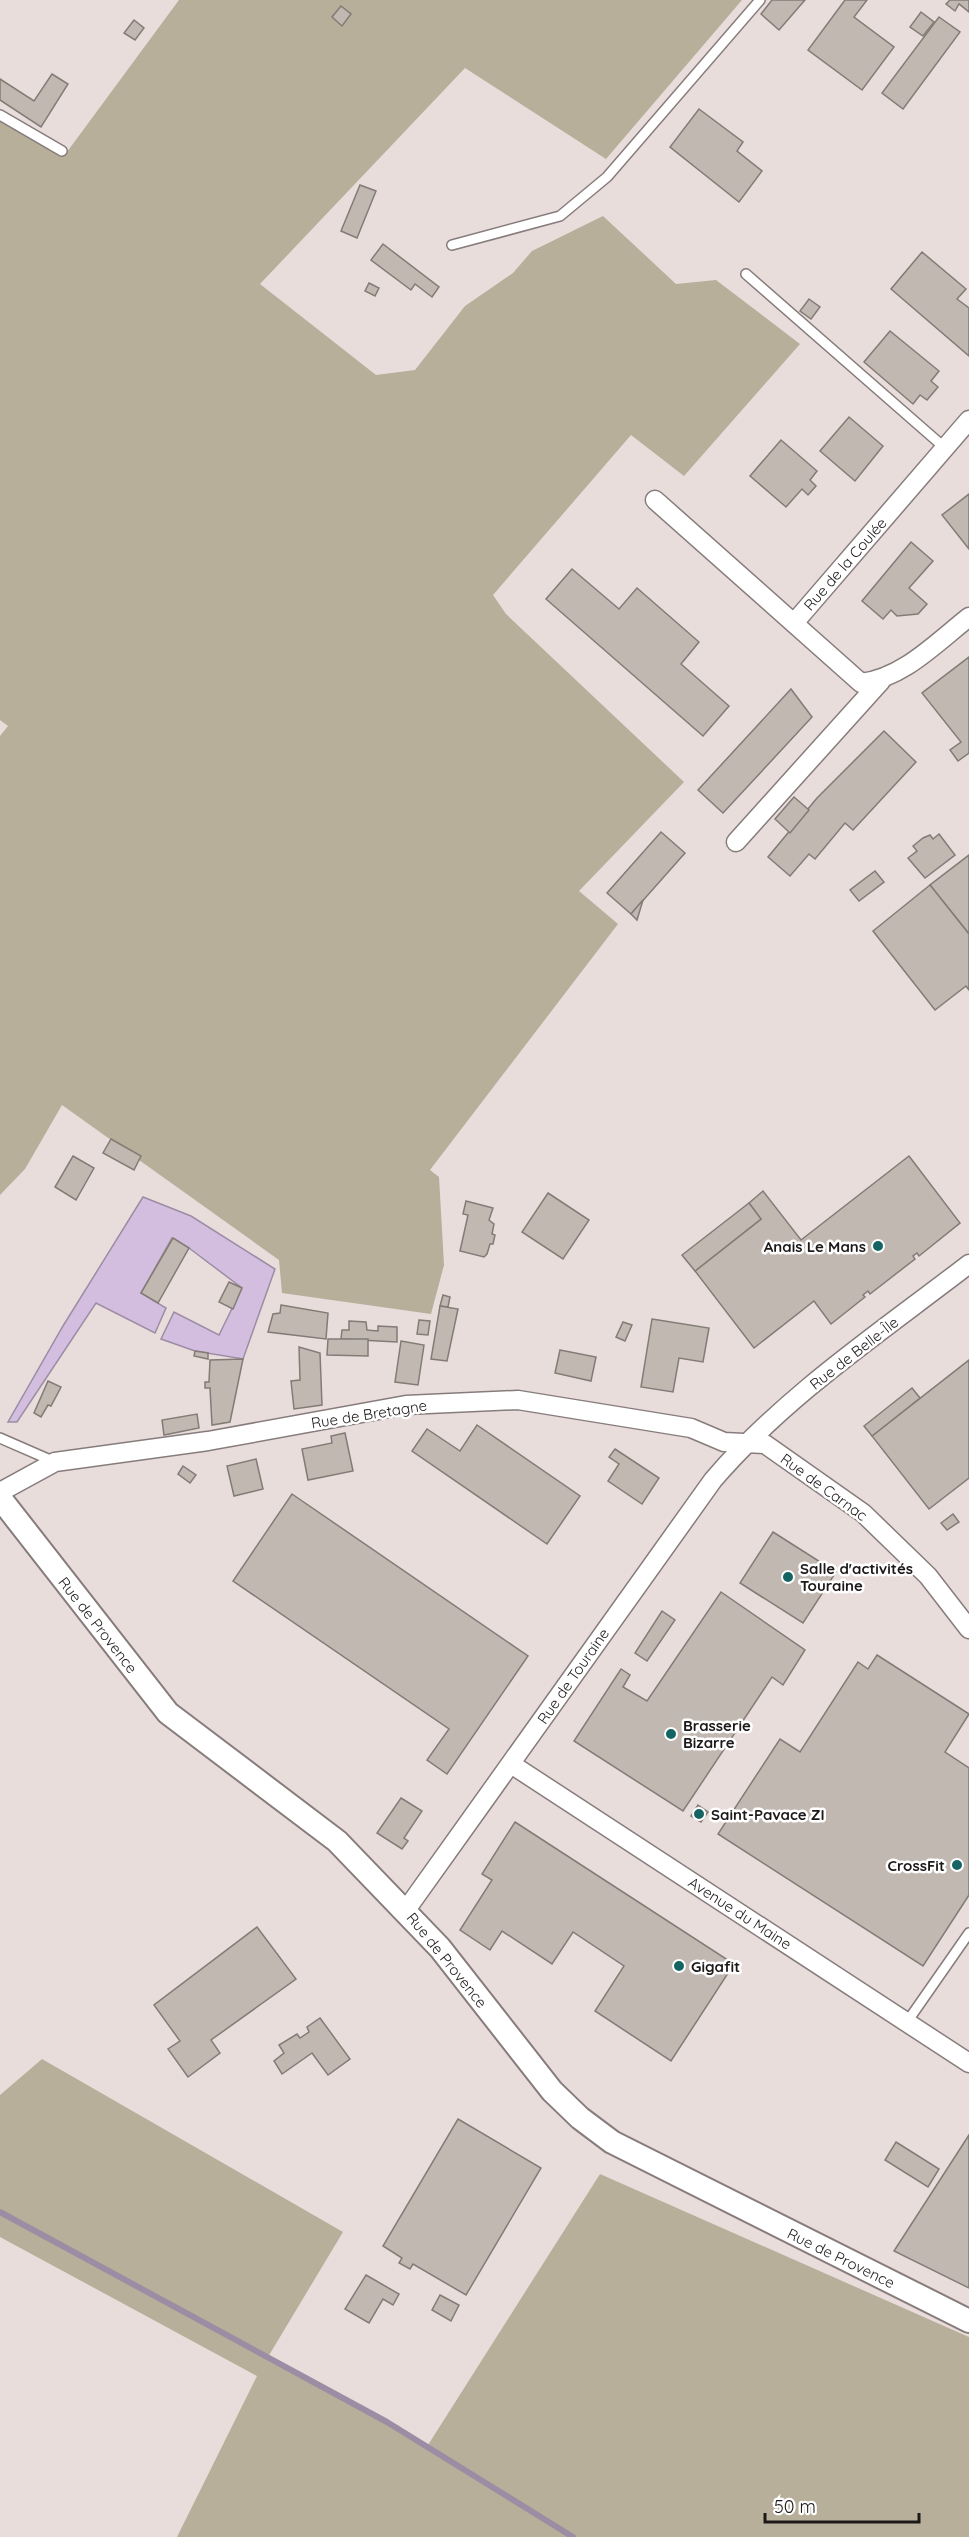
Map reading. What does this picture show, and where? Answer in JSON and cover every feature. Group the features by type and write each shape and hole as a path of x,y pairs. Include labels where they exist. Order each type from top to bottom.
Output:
{"street":[{"name":"Rue de la Coulée","path":"655,500 794,623 969,420"},
{"path":"736,842 881,681 905,667 969,617"},
{"path":"794,623 861,682 881,681"},
{"name":"Rue de Belle-Île","path":"743,1445 781,1410 969,1264"},
{"name":"Rue de Bretagne","path":"0,1492 55,1462 208,1441 406,1405 518,1400 691,1428 724,1442 743,1445"},
{"name":"Rue de Carnac","path":"743,1445 765,1444 863,1513 928,1576 969,1629"},
{"name":"Rue de Touraine","path":"406,1910 713,1480 743,1445"},
{"name":"Rue de Provence","path":"0,1498 168,1713 338,1841 440,1948 552,2091 579,2118 612,2142 969,2321"},
{"name":"Avenue du Maine","path":"511,1764 969,2062"}],"lane":[{"path":"452,246 560,216 608,177 760,0"},
{"path":"0,115 63,151"},
{"path":"746,274 945,448"},
{"path":"0,1438 55,1462"},
{"path":"908,2022 969,1933"}],"shaded area":[{"path":"179,0 742,0 606,159 465,68 260,284 376,375 415,370 465,306 513,273 532,251 603,216 676,284 716,280 800,344 684,476 631,435 493,595 506,614 684,782 579,891 618,924 430,1170 439,1177 444,1265 431,1314 282,1293 279,1260 62,1105 25,1169 0,1195 0,736 8,726 0,720 0,121 64,156"},
{"path":"143,1197 191,1216 275,1269 243,1359 195,1351 161,1339 174,1312 219,1335 242,1288 172,1238 141,1293 166,1308 155,1333 96,1303 17,1422 8,1422 63,1326"},
{"path":"42,2059 343,2232 268,2357 428,2445 600,2174 969,2337 969,2537 177,2537 257,2376 0,2237 0,2095"}],"building":[{"path":"772,0 805,0 779,30 761,14"},
{"path":"845,0 867,0 854,17 894,47 862,90 808,50"},
{"path":"950,0 969,0 969,12 959,4 955,11 946,4"},
{"path":"341,6 351,14 342,26 332,17"},
{"path":"921,12 934,22 923,36 910,27"},
{"path":"939,17 960,32 903,109 882,93"},
{"path":"134,20 144,28 135,40 124,33"},
{"path":"52,74 68,84 41,127 0,100 0,79 34,101"},
{"path":"699,109 743,142 737,151 762,171 739,202 670,147"},
{"path":"360,185 376,191 357,238 341,231"},
{"path":"383,244 439,287 432,297 415,284 411,290 371,260"},
{"path":"922,252 966,289 957,299 969,308 969,356 891,289"},
{"path":"369,283 379,288 375,296 365,291"},
{"path":"809,299 820,307 811,319 800,311"},
{"path":"890,331 939,371 931,381 938,387 927,400 920,395 913,404 864,362"},
{"path":"849,417 883,446 855,481 820,451"},
{"path":"781,440 817,471 810,480 816,486 808,495 802,489 786,507 750,476"},
{"path":"969,494 969,549 942,515"},
{"path":"911,542 933,561 909,588 927,604 918,614 897,616 891,610 883,619 862,601"},
{"path":"572,569 619,609 637,588 699,642 681,664 729,706 703,736 546,599"},
{"path":"969,657 969,753 958,761 950,750 961,742 922,693"},
{"path":"791,689 812,717 723,813 698,790"},
{"path":"884,731 916,762 853,830 845,823 815,859 809,854 790,876 768,857 817,798"},
{"path":"794,797 809,810 790,833 775,819"},
{"path":"661,832 685,853 631,914 607,893"},
{"path":"939,834 955,855 925,878 908,858 917,851 913,846 923,838 930,835 933,839"},
{"path":"969,855 969,934 930,885"},
{"path":"875,871 884,882 859,901 850,890"},
{"path":"930,885 969,934 969,990 966,986 935,1010 873,931"},
{"path":"643,900 637,920 631,914"},
{"path":"111,1139 141,1156 134,1170 103,1153"},
{"path":"73,1156 94,1168 76,1200 55,1187"},
{"path":"909,1156 960,1223 919,1256 917,1253 913,1256 915,1259 870,1294 868,1291 863,1295 865,1297 831,1324 814,1301 754,1348 695,1271 761,1219 749,1203 763,1191 801,1240"},
{"path":"548,1193 589,1220 563,1259 522,1232"},
{"path":"466,1201 493,1208 489,1220 494,1224 492,1234 495,1235 493,1244 490,1244 484,1257 460,1251 468,1215 463,1214"},
{"path":"749,1203 761,1219 695,1271 682,1255"},
{"path":"173,1238 189,1248 158,1303 141,1293"},
{"path":"229,1282 242,1288 233,1309 219,1302"},
{"path":"443,1295 450,1297 448,1307 440,1306"},
{"path":"281,1305 328,1313 326,1339 268,1332 273,1314 280,1313"},
{"path":"440,1306 458,1309 447,1361 431,1359"},
{"path":"652,1319 709,1328 703,1362 679,1358 673,1392 641,1387"},
{"path":"419,1320 430,1321 428,1335 417,1334"},
{"path":"349,1321 366,1322 367,1330 378,1331 378,1326 397,1327 397,1342 341,1339 342,1330 349,1330"},
{"path":"623,1322 632,1325 625,1341 616,1337"},
{"path":"328,1339 368,1339 368,1356 327,1355"},
{"path":"401,1341 424,1345 418,1385 395,1382"},
{"path":"299,1347 320,1353 322,1405 294,1409 291,1381 300,1380"},
{"path":"560,1350 596,1357 591,1381 555,1373"},
{"path":"195,1351 208,1353 208,1359 194,1356"},
{"path":"243,1359 230,1422 212,1425 210,1388 205,1388 205,1382 209,1382 210,1360"},
{"path":"969,1360 969,1478 929,1509 872,1436"},
{"path":"48,1381 61,1387 51,1406 48,1405 41,1417 34,1413"},
{"path":"912,1388 920,1398 872,1436 864,1426"},
{"path":"197,1414 199,1428 164,1435 162,1420"},
{"path":"477,1425 580,1496 547,1544 412,1451 427,1429 460,1451"},
{"path":"345,1433 353,1471 308,1480 302,1449 332,1443 331,1436"},
{"path":"615,1449 659,1478 642,1504 608,1481 619,1464 609,1457"},
{"path":"256,1459 263,1489 234,1496 227,1466"},
{"path":"183,1466 196,1475 190,1483 178,1474"},
{"path":"292,1494 528,1656 447,1774 427,1760 449,1729 233,1581"},
{"path":"953,1514 959,1522 947,1530 941,1523"},
{"name":"Salle d'activités Touraine","path":"773,1532 836,1572 803,1623 740,1583"},
{"path":"721,1592 805,1650 783,1685 772,1677 683,1811 574,1741 621,1669 630,1675 623,1687 647,1701"},
{"path":"662,1611 675,1620 647,1661 635,1653"},
{"path":"877,1655 969,1714 945,1752 969,1768 969,1895 923,1966 718,1834 780,1739 800,1752 858,1662 868,1669"},
{"path":"401,1798 422,1811 404,1838 408,1841 402,1849 377,1833"},
{"name":"Saint-Pavace ZI","path":"698,1805 708,1812 701,1822 691,1816"},
{"path":"515,1822 734,1964 671,2061 595,2011 624,1966 573,1932 552,1964 502,1931 490,1950 460,1930 492,1880 482,1874"},
{"path":"257,1927 296,1979 211,2040 220,2053 188,2077 168,2049 180,2041 154,2005"},
{"path":"320,2018 350,2059 328,2075 312,2053 282,2074 274,2061 284,2053 279,2045 297,2034 300,2038 309,2032 307,2027"},
{"path":"458,2119 541,2168 466,2295 413,2264 410,2269 399,2263 402,2258 383,2246"},
{"path":"969,2135 969,2288 894,2251"},
{"path":"896,2142 939,2169 928,2187 885,2160"},
{"path":"366,2275 399,2294 393,2305 383,2299 369,2323 345,2309"},
{"path":"440,2295 459,2305 451,2321 432,2310"}],"waterway":[{"path":"0,2212 387,2422 573,2537"}],"place":[{"name":"Anais Le Mans","path":"878,1246"},
{"name":"Salle d'activités Touraine","path":"788,1577"},
{"name":"Brasserie Bizarre","path":"671,1734"},
{"name":"Saint-Pavace ZI","path":"699,1814"},
{"name":"CrossFit","path":"957,1865"},
{"name":"Gigafit","path":"679,1966"}]}
